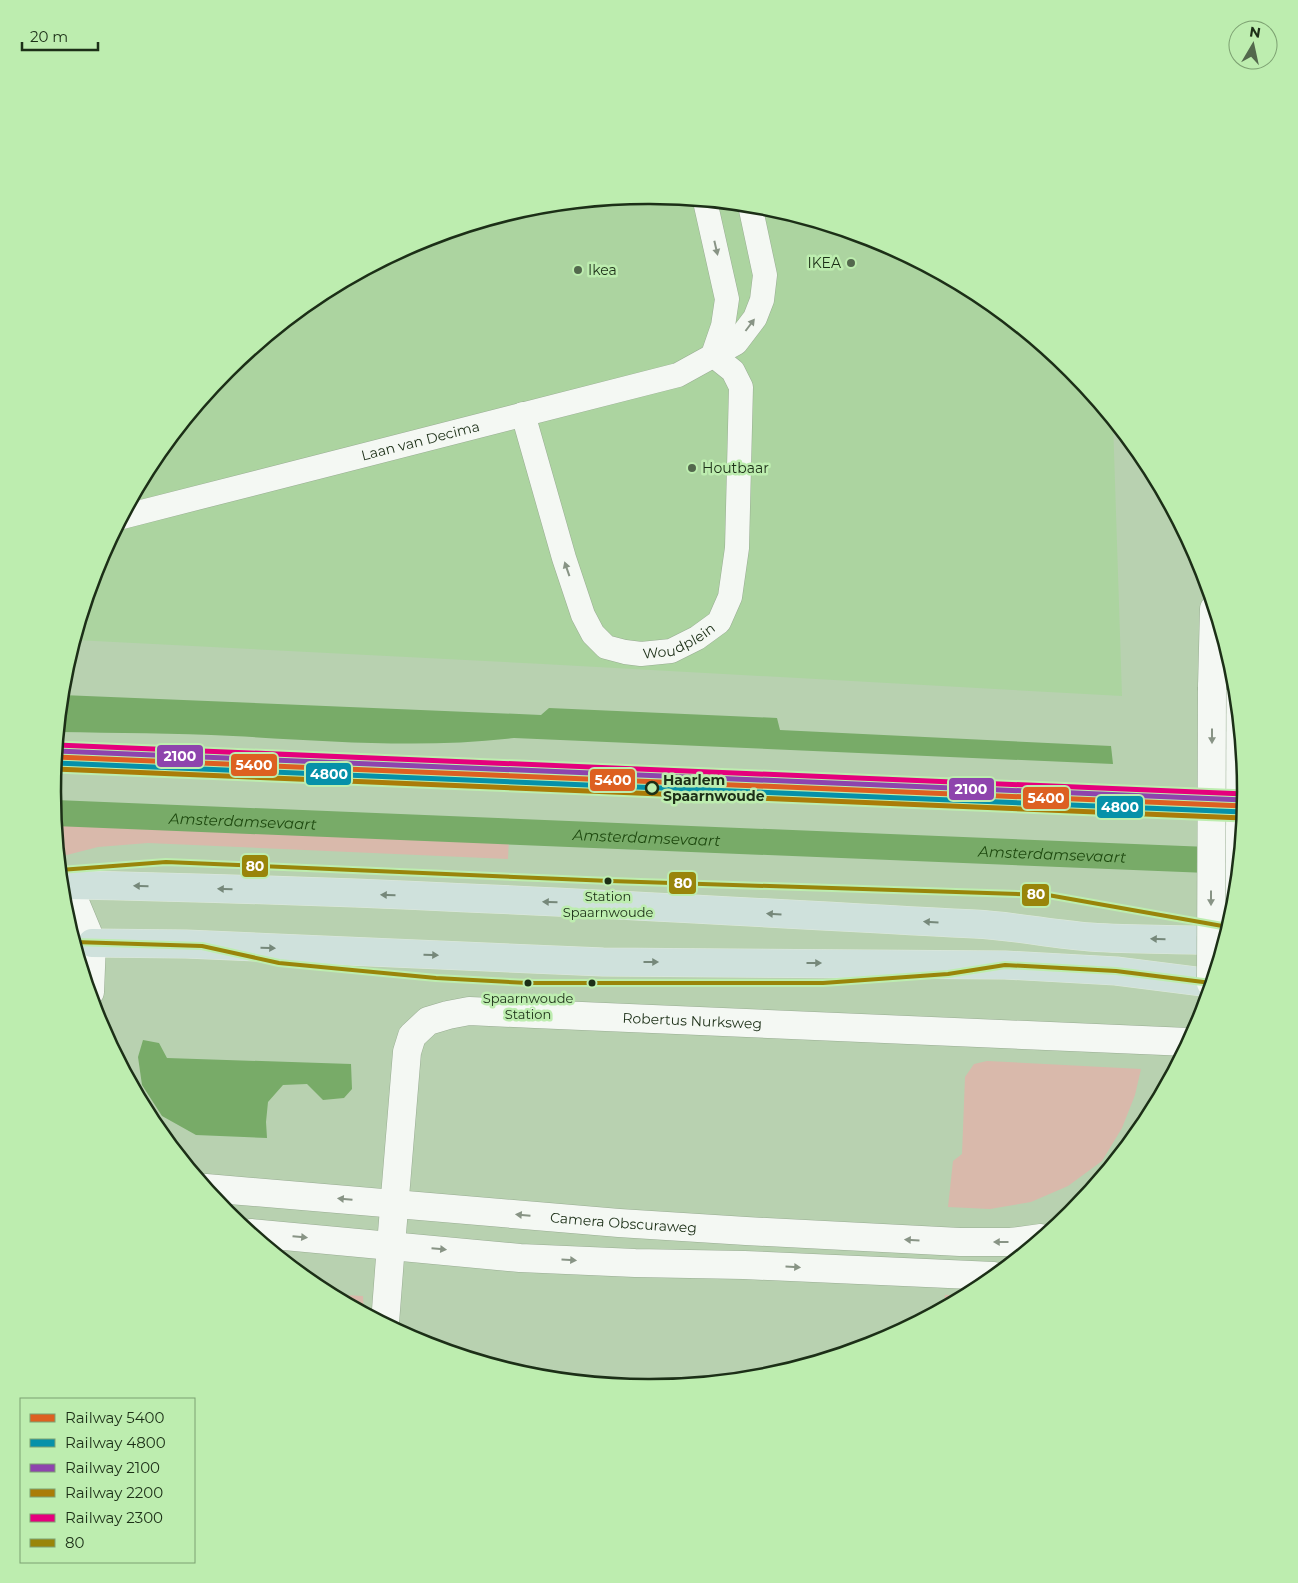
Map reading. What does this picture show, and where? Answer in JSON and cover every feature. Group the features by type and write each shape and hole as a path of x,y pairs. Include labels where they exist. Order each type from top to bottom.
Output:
{"main road":[{"path":"1211,963 1214,628"},
{"path":"1235,761 1235,834"},
{"path":"70,888 165,887 642,906 979,924 1090,937 1218,941"},
{"path":"77,927 85,957"},
{"path":"83,943 186,944 603,962 1005,965 1116,971 1205,982"},
{"name":"Robertus Nurksweg","path":"386,1317 407,1052 412,1036 428,1021 469,1011 1180,1042"},
{"name":"Camera Obscuraweg","path":"216,1189 394,1203 452,1210 746,1231 960,1242 1011,1242 1029,1239"},
{"path":"262,1234 520,1258 983,1275"}],"street":[{"path":"707,207 727,299 723,326 713,355"},
{"name":"Laan van Decima","path":"131,515 678,375 736,343 756,318 762,300 765,275 752,213"},
{"name":"Woudplein","path":"523,414 564,558 583,615 594,634 606,647 641,654 671,651 698,638 719,622 730,597 737,548 741,387 733,371 713,355"}],"shaded area":[{"path":"611,205 687,205 764,215 838,235 874,248 943,282 1007,325 1065,376 1113,432 1122,696 81,640 92,603 106,567 140,498 160,465 183,434 233,376 291,325 355,282 424,248 460,235 534,215"},
{"path":"70,695 541,715 549,708 777,718 780,730 1111,746 1113,764 514,738 409,744 189,734 65,732"},
{"path":"63,822 509,837 508,859 148,843 98,847 65,855"},
{"path":"143,1040 159,1043 167,1058 351,1064 352,1089 344,1098 323,1100 307,1084 283,1085 268,1102 267,1138 196,1135 162,1116 142,1085 138,1057"},
{"path":"987,1061 1141,1069 1135,1095 1122,1128 1102,1161 1068,1186 1031,1202 990,1209 948,1207 953,1161 962,1154 965,1077 974,1064"},
{"path":"346,1295 363,1296 364,1306"},
{"path":"945,1295 952,1295 945,1300"}],"waterway":[{"name":"Amsterdamsevaart","path":"62,813 1233,861"}],"rail line":[{"name":"2300","path":"64,745 1237,794"},
{"name":"2100","path":"63,751 1237,800"},
{"name":"5400","path":"63,757 1236,806"},
{"name":"4800","path":"62,763 1236,812"},
{"name":"2200","path":"62,769 1236,818"}],"transit line":[{"name":"80","path":"66,870 166,862 610,881 1048,895 1221,926"},
{"name":"80","path":"81,942 202,946 279,963 436,978 528,983 823,983 948,974 1005,965 1116,971 1205,982"}],"place":[{"name":"IKEA","path":"851,263"},
{"name":"Ikea","path":"578,270"},
{"name":"Houtbaar","path":"692,468"},
{"name":"Haarlem Spaarnwoude","path":"652,788"},
{"name":"Station Spaarnwoude","path":"608,881"},
{"name":"Spaarnwoude Station","path":"528,983"}]}
